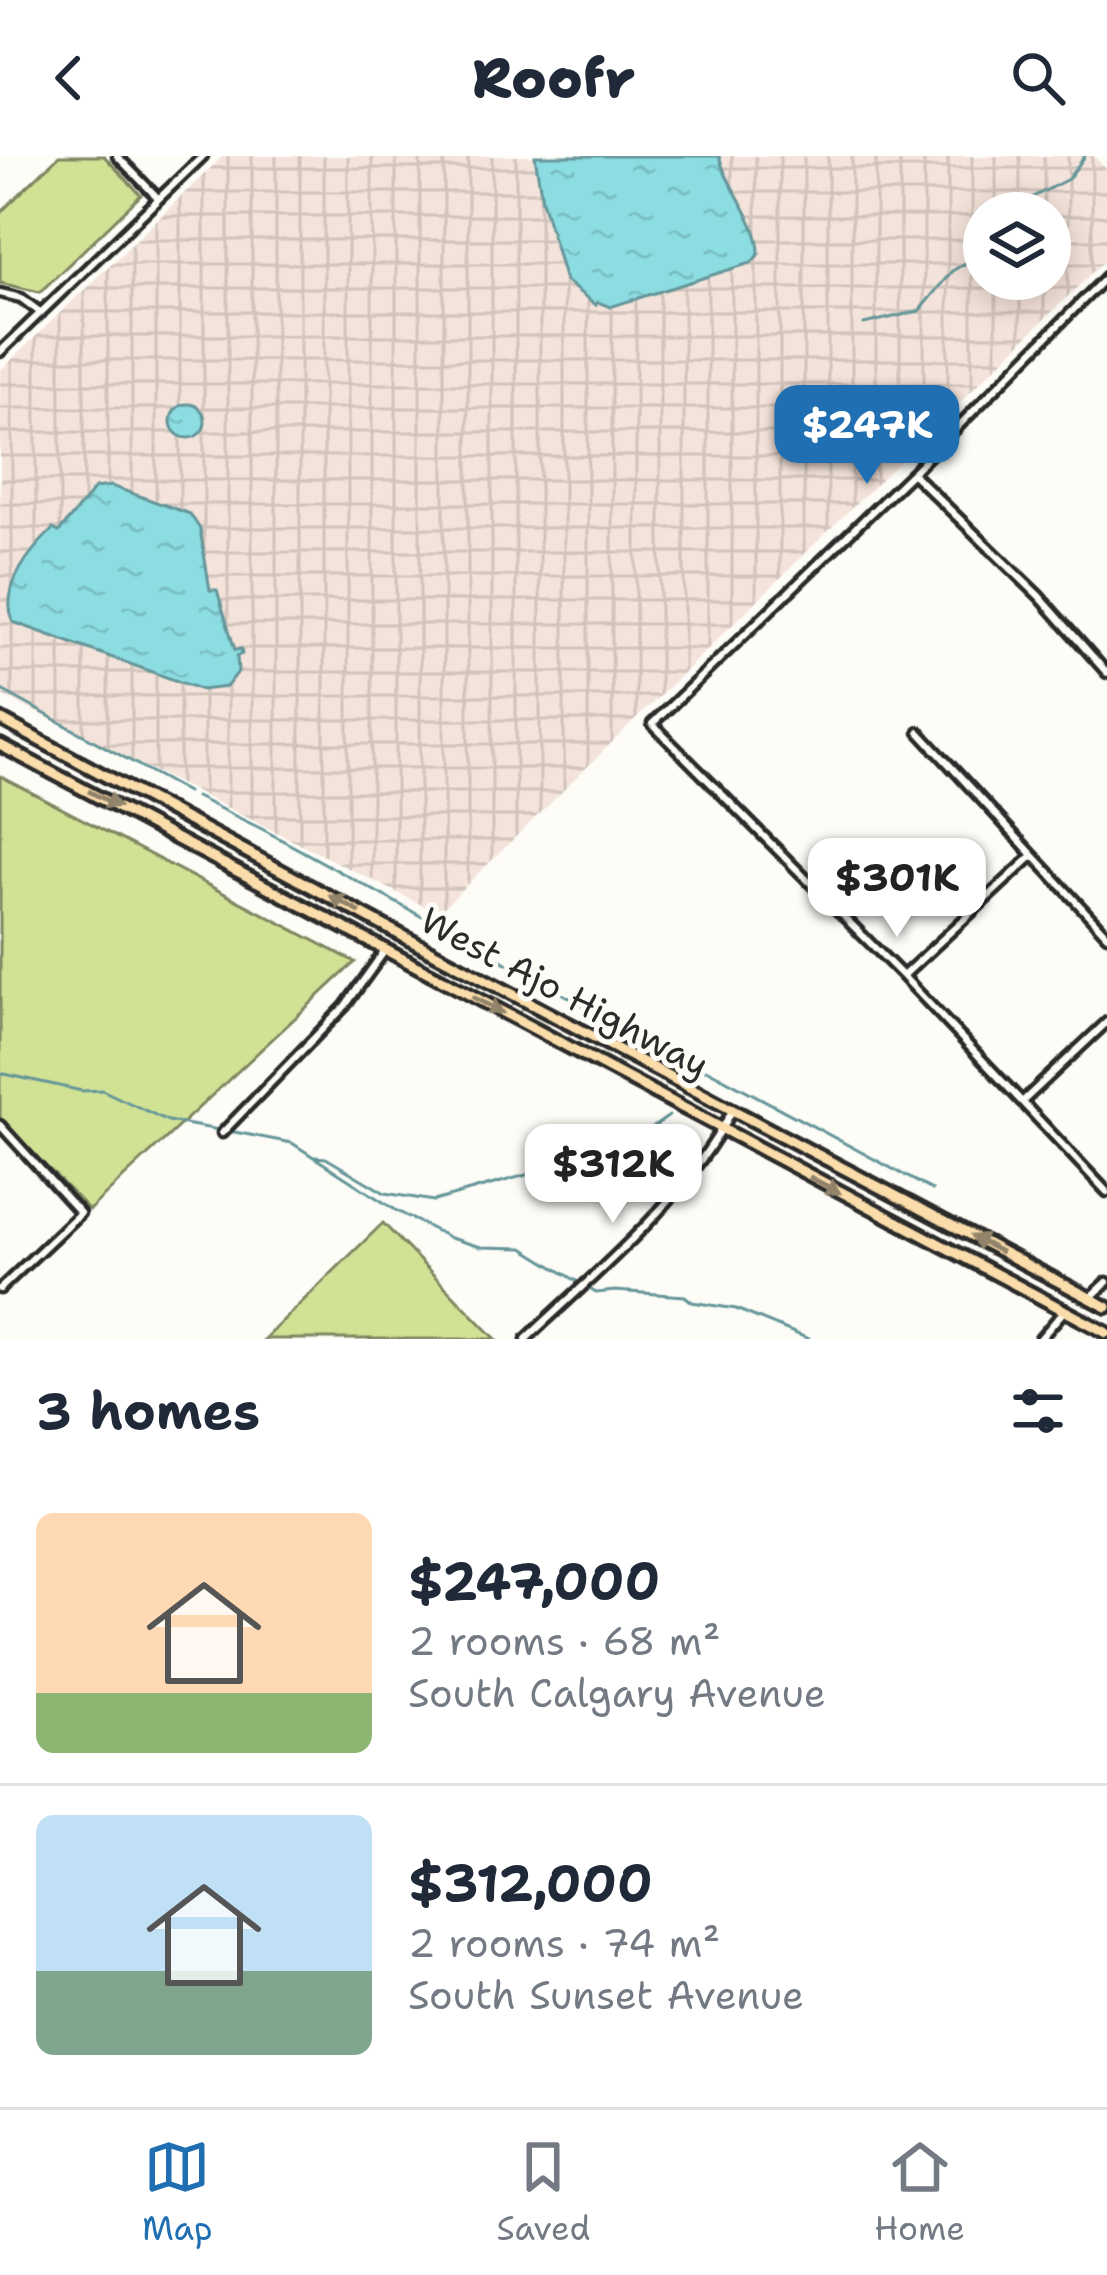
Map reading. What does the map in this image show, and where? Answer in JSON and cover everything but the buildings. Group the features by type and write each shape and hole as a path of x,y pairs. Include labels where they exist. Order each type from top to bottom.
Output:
{"main road":[{"name":"West Ajo Highway","path":"0,719 1107,1307"},
{"name":"West Ajo Highway","path":"0,746 1107,1333"},
{"path":"386,950 411,946 455,964"}],"street":[{"path":"117,156 158,198"},
{"path":"0,352 202,156"},
{"path":"1107,276 652,724 903,976 1107,1192"},
{"path":"0,293 22,298 41,313"},
{"path":"912,473 1039,596 1107,674"},
{"path":"919,732 1107,935"},
{"path":"903,976 1030,857"},
{"path":"222,1133 345,1006 386,950"},
{"path":"1022,1102 1107,1022"},
{"path":"526,1339 655,1216 732,1111"},
{"path":"0,1125 80,1213 0,1289"},
{"path":"1090,1298 1107,1282"},
{"path":"1040,1339 1064,1311"}],"shaded area":[{"path":"223,156 1094,156 1107,170 1107,258 1071,293 1071,192 963,192 963,300 1064,300 438,913 0,694 0,371"}],"green space":[{"path":"59,156 104,156 141,195 40,292 0,283 0,213"},
{"path":"0,776 355,962 89,1210 0,1119"},
{"path":"383,1223 496,1339 264,1339"}],"water":[{"path":"535,156 719,156 754,229 759,254 751,263 610,307 596,305 565,281"},
{"path":"188,404 200,409 205,421 200,433 188,438 176,433 171,421 176,409"},
{"path":"111,486 190,514 200,529 210,590 217,590 235,650 241,649 242,654 237,656 238,672 226,687 202,690 13,622 10,596 26,559 53,529 59,532 95,488"}],"waterway":[{"path":"1043,192 1068,179 1085,156"},
{"path":"864,324 919,311 963,264"},
{"path":"0,689 187,792"},
{"path":"196,797 599,1014"},
{"path":"694,1077 708,1070 932,1190"},
{"path":"0,1073 82,1091 102,1090 168,1121 219,1130"},
{"path":"315,1157 326,1158 385,1193 434,1201 526,1175 615,1136 652,1128 669,1116"},
{"path":"229,1131 292,1143 397,1211 450,1238 481,1247 523,1248 596,1293 685,1296 692,1302 736,1309 809,1339"}]}
